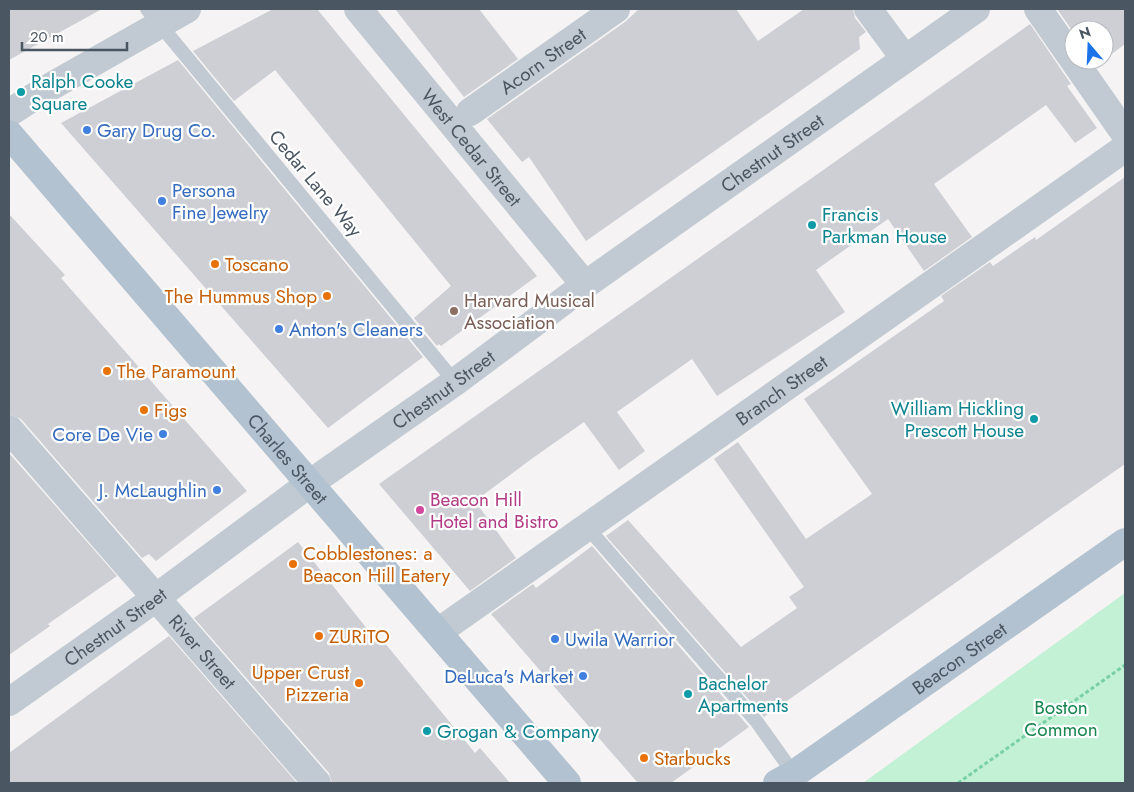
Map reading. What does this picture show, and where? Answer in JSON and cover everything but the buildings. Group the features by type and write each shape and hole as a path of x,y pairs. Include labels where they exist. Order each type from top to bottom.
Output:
{"main road":[{"name":"Charles Street","path":"9,134 567,783"},
{"name":"Beacon Street","path":"785,780 1125,542"}],"street":[{"path":"9,113 153,16 187,9"},
{"name":"West Cedar Street","path":"358,9 585,286"},
{"name":"Acorn Street","path":"470,112 616,9"},
{"path":"868,9 905,59"},
{"name":"Chestnut Street","path":"9,702 157,597 309,484 455,382 585,286 976,9"},
{"path":"1038,9 1125,134"},
{"name":"Branch Street","path":"438,632 1125,148"},
{"name":"River Street","path":"9,429 317,783"}],"lane":[{"name":"Cedar Lane Way","path":"153,16 455,382"},
{"path":"587,527 757,722 785,780"}],"path":[{"path":"958,783 1125,665"}],"green space":[{"name":"Boston Common","path":"1125,593 1125,783 863,783"}],"place":[{"name":"Ralph Cooke Square","path":"21,92"},
{"name":"Gary Drug Co.","path":"87,130"},
{"name":"Persona Fine Jewelry","path":"162,201"},
{"name":"Francis Parkman House","path":"812,225"},
{"name":"Toscano","path":"215,264"},
{"name":"The Hummus Shop","path":"327,296"},
{"name":"Harvard Musical Association","path":"454,311"},
{"name":"Anton's Cleaners","path":"279,329"},
{"name":"The Paramount","path":"107,371"},
{"name":"Figs","path":"144,410"},
{"name":"William Hickling Prescott House","path":"1034,419"},
{"name":"Core De Vie","path":"163,434"},
{"name":"J. McLaughlin","path":"217,490"},
{"name":"Beacon Hill Hotel and Bistro","path":"420,510"},
{"name":"Cobblestones: a Beacon Hill Eatery","path":"293,564"},
{"name":"ZURiTO","path":"319,636"},
{"name":"Uwila Warrior","path":"555,639"},
{"name":"DeLuca's Market","path":"583,676"},
{"name":"Upper Crust Pizzeria","path":"359,683"},
{"name":"Bachelor Apartments","path":"688,694"},
{"name":"Grogan & Company","path":"427,731"},
{"name":"Starbucks","path":"644,758"}]}
